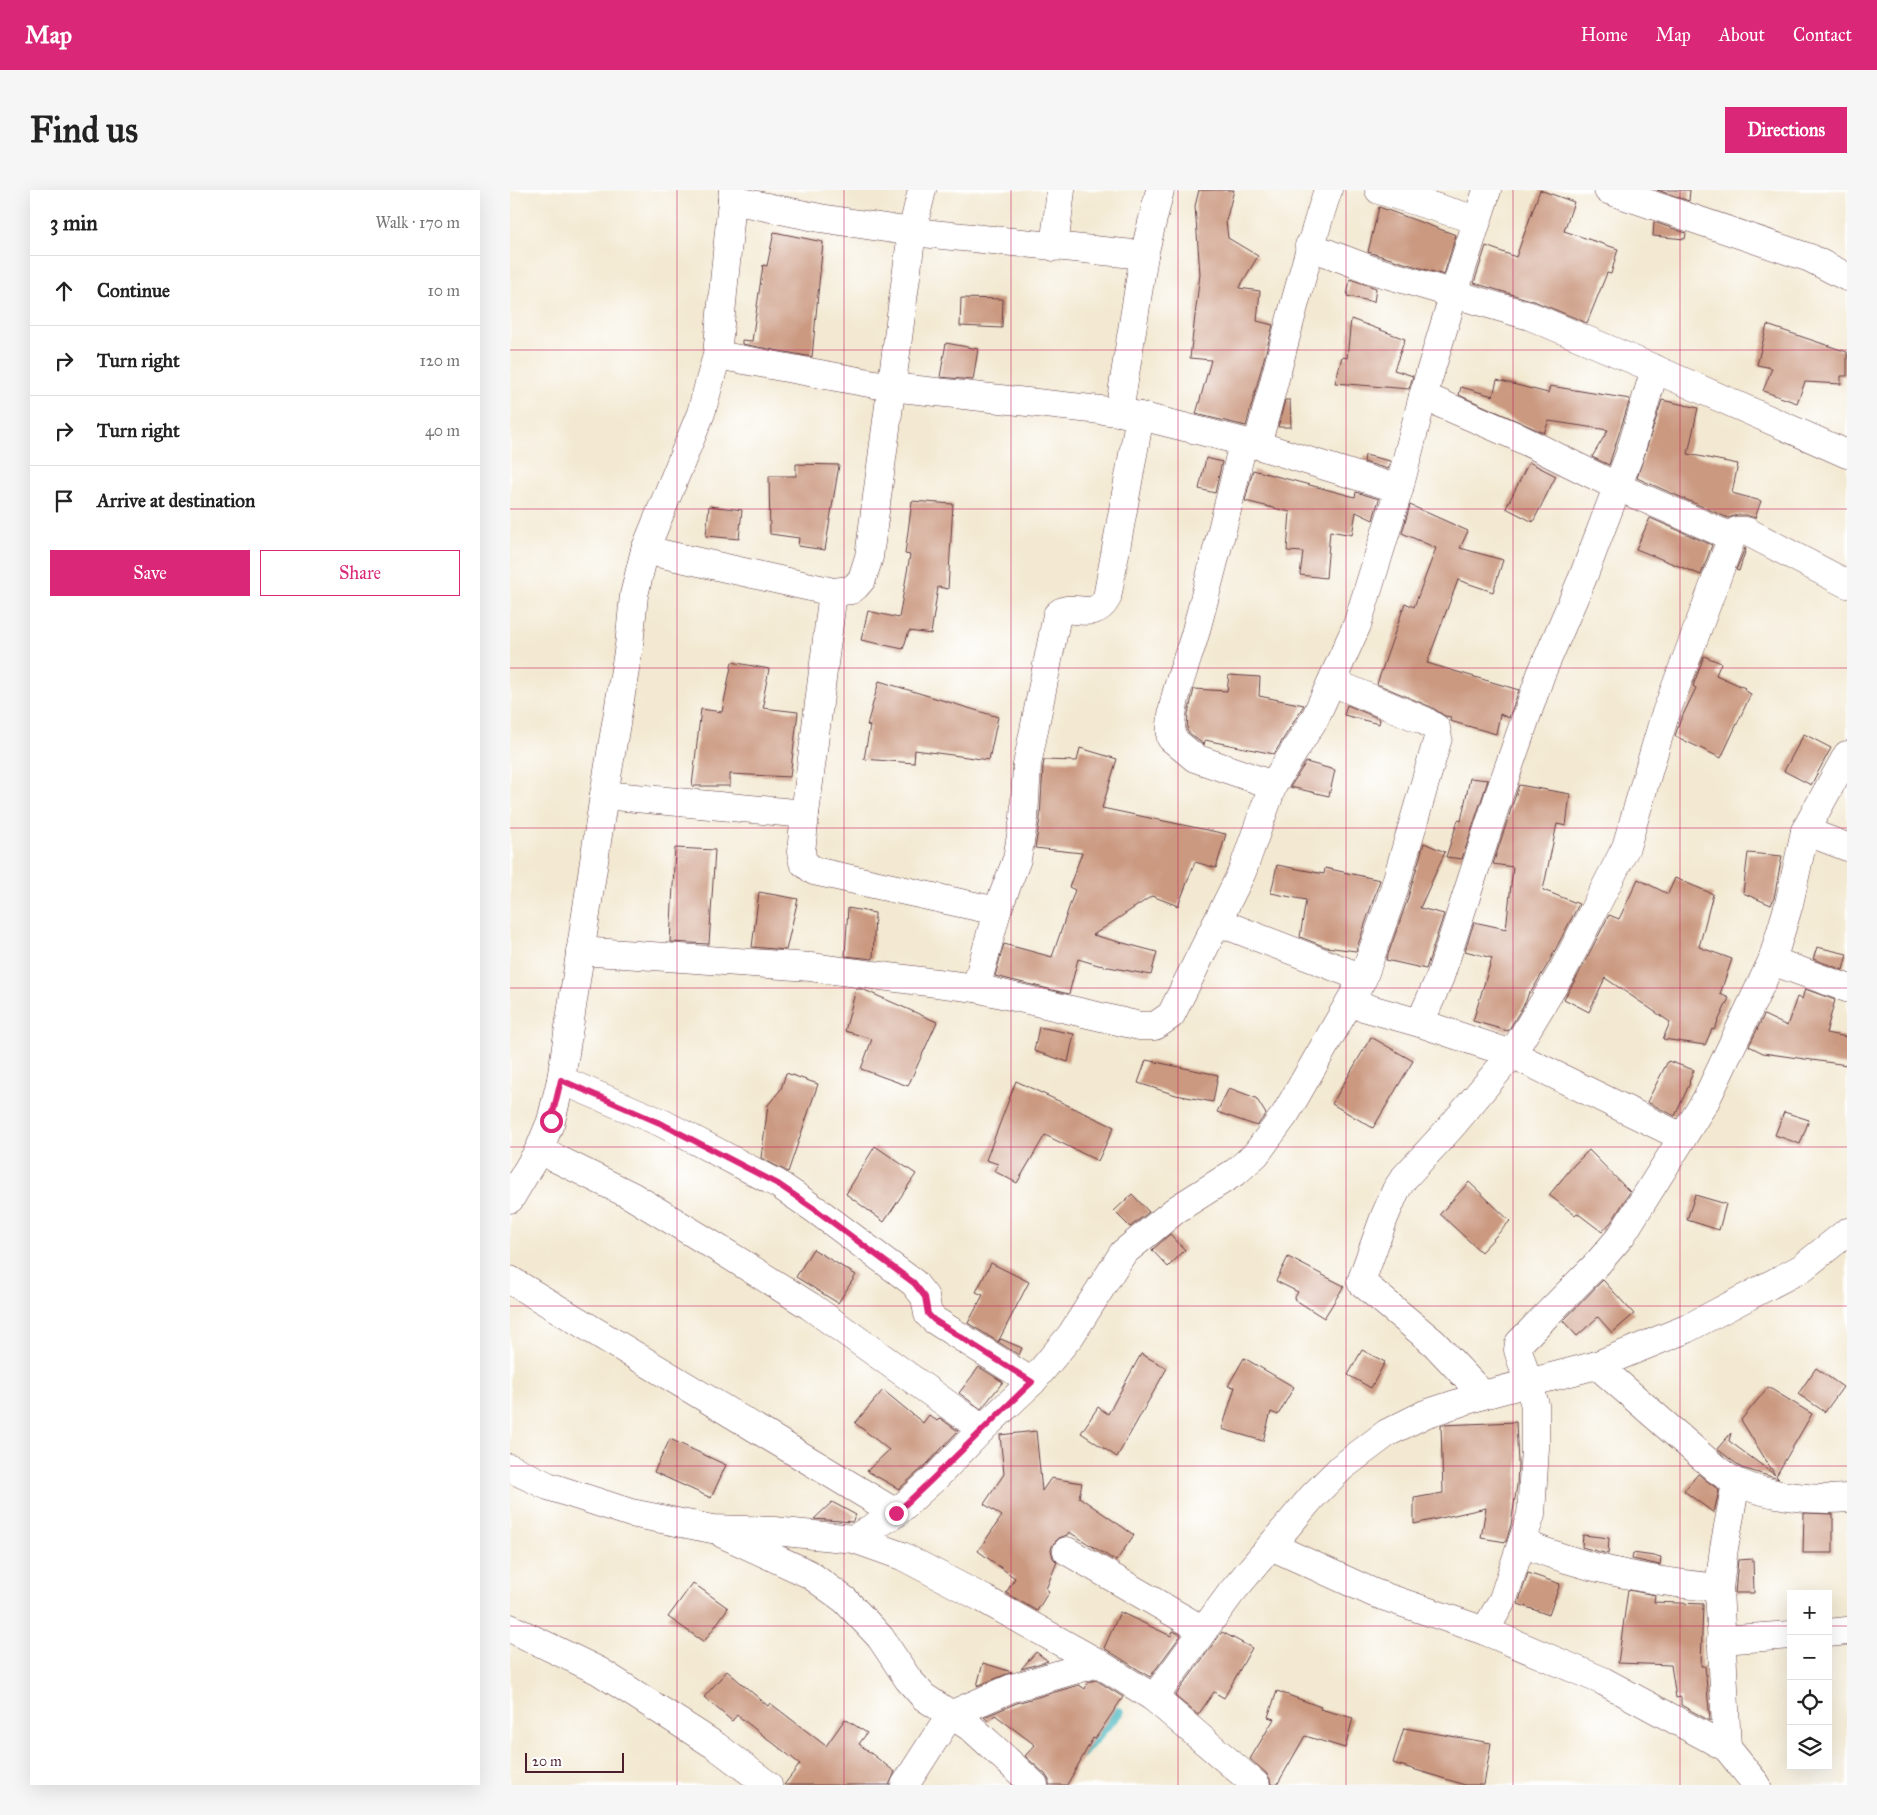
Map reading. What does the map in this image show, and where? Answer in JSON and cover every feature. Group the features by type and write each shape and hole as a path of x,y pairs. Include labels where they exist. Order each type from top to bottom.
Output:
{"street":[{"path":"645,550 833,592 851,590 862,579 869,557 912,232 922,190"},
{"path":"1054,247 1061,190"},
{"path":"976,988 997,911 1017,859 1024,818 1027,765 1058,615 1063,611 1096,610 1102,606 1107,598 1130,414 1144,255 1160,190"},
{"path":"1274,785 1195,758 1171,738 1170,724 1174,698 1192,643 1224,526 1250,444 1279,369 1309,246 1328,190"},
{"path":"1378,190 1477,220"},
{"path":"580,951 810,967 976,988 1140,1026 1155,1026 1171,1015 1242,872 1274,785 1315,718 1357,625 1399,489 1423,396 1454,293 1488,190"},
{"path":"1608,190 1810,258 1847,277"},
{"path":"510,1199 539,1150 551,1121 561,1080 604,794 629,646 634,596 645,550 701,413 717,355 733,195 820,218 912,232 1144,255"},
{"path":"1309,246 1372,270 1530,316 1847,454"},
{"path":"717,355 891,387 1130,414 1250,444 1399,489"},
{"path":"1420,1023 1443,968 1499,794 1541,674 1583,577 1618,487 1655,369"},
{"path":"1423,396 1513,434 1618,487 1732,537"},
{"path":"1482,1395 1434,1343 1361,1282 1396,1190 1404,1178 1451,1127 1512,1054 1563,970 1626,847 1664,718 1732,537 1737,531 1746,531 1847,584"},
{"path":"833,592 805,814 801,852 803,862 814,871 997,911"},
{"path":"854,1539 896,1513 938,1475 982,1429 1032,1382 1071,1335 1123,1254 1177,1209 1237,1171 1256,1154 1286,1113 1363,978 1392,896 1428,775 1438,733 1436,728 1425,721 1332,682"},
{"path":"1485,1631 1503,1599 1531,1515 1535,1448 1535,1405 1518,1350 1519,1343 1598,1264 1621,1236 1706,1100 1772,961 1789,904 1805,831 1846,758"},
{"path":"604,794 805,814"},
{"path":"1805,831 1847,846"},
{"path":"1218,922 1363,978"},
{"path":"1772,961 1847,988"},
{"path":"1349,1003 1420,1023 1512,1054 1682,1137"},
{"path":"561,1080 662,1124 778,1184 914,1283 925,1297 928,1314 934,1320 1032,1382"},
{"path":"539,1150 632,1196 810,1306 982,1429"},
{"path":"1154,1698 1231,1593 1312,1497 1342,1467 1387,1433 1425,1414 1482,1395 1597,1365 1686,1329 1802,1268 1847,1232"},
{"path":"510,1280 896,1513"},
{"path":"1597,1365 1708,1462 1736,1483 1775,1494 1813,1498 1847,1498"},
{"path":"510,1468 548,1486 631,1513 712,1529 774,1531 854,1539 902,1556 984,1599 1154,1698 1256,1785"},
{"path":"1727,1748 1719,1588 1736,1483"},
{"path":"712,1529 809,1574 845,1600 880,1637 908,1679 924,1697 973,1729 1034,1785"},
{"path":"1522,1543 1552,1556 1648,1579 1719,1588"},
{"path":"1271,1546 1374,1593 1485,1631 1603,1681 1727,1748 1757,1785"},
{"path":"1067,1551 1203,1630"},
{"path":"510,1628 599,1670 716,1746 768,1785"},
{"path":"1832,1633 1847,1631"},
{"path":"1721,1640 1787,1636"},
{"path":"906,1785 950,1715 1012,1688 1098,1664"}],"building":[{"path":"1199,190 1234,190 1226,221 1228,238 1258,256 1239,288 1260,291 1257,321 1273,325 1246,426 1196,414 1211,360 1190,358 1200,274 1195,206"},
{"path":"1540,190 1574,202 1564,231 1618,249 1611,274 1607,273 1587,323 1534,301 1474,283 1486,246 1516,257"},
{"path":"1657,190 1690,190 1689,201"},
{"path":"1379,207 1456,235 1444,275 1368,252"},
{"path":"1654,222 1686,233 1685,239 1653,236"},
{"path":"774,232 823,242 812,357 742,344 742,340 752,341 763,265 767,266"},
{"path":"1350,279 1376,288 1374,302 1347,296"},
{"path":"961,298 1003,299 1002,328 960,326"},
{"path":"1351,319 1405,339 1394,370 1413,376 1409,389 1335,383 1342,357 1347,358"},
{"path":"1767,325 1847,352 1847,376 1841,376 1841,384 1805,382 1797,403 1763,391 1772,368 1757,365"},
{"path":"946,343 978,349 973,380 940,377"},
{"path":"1497,380 1548,393 1550,386 1630,399 1609,465 1592,457 1608,430 1549,421 1544,433 1459,395 1461,387 1493,396"},
{"path":"1285,400 1290,400 1291,427 1278,427"},
{"path":"1662,400 1698,408 1688,454 1738,464 1732,493 1761,501 1755,518 1737,515 1728,518 1637,478"},
{"path":"1365,455 1390,461 1388,469 1364,462"},
{"path":"1206,458 1222,462 1215,493 1199,489"},
{"path":"1529,462 1556,476 1533,522 1506,508"},
{"path":"796,464 839,465 825,550 798,546 799,538 770,534 769,476 796,476"},
{"path":"1253,470 1355,497 1356,492 1379,499 1373,520 1356,512 1352,535 1330,531 1326,578 1300,575 1303,552 1287,551 1290,512 1245,501"},
{"path":"912,501 953,504 948,589 938,587 931,634 909,631 903,649 861,640 868,611 899,618 910,555 905,554"},
{"path":"1410,505 1468,531 1460,548 1503,560 1493,592 1458,580 1427,663 1519,690 1509,718 1500,714 1496,734 1450,721 1451,717 1445,716 1431,707 1377,684 1405,603 1414,607 1436,548 1402,533"},
{"path":"709,506 742,510 739,539 706,536"},
{"path":"1650,518 1712,545 1701,575 1636,549"},
{"path":"1745,548 1739,571 1736,570"},
{"path":"1704,656 1721,663 1716,675 1745,688 1744,690 1751,694 1721,758 1675,736 1696,688 1693,686"},
{"path":"732,662 769,669 763,708 798,712 790,777 730,774 730,786 692,786 701,709 722,712"},
{"path":"1229,675 1260,677 1259,696 1304,705 1274,754 1205,740 1204,745 1187,731 1188,714 1194,689 1227,691"},
{"path":"879,681 998,717 989,760 915,750 914,763 864,759 870,726 867,725"},
{"path":"1347,705 1380,719 1379,724 1344,715"},
{"path":"1804,734 1831,748 1811,785 1784,771"},
{"path":"1080,748 1117,759 1102,808 1226,834 1216,868 1195,862 1178,906 1152,896 1093,935 1157,952 1151,975 1098,965 1078,959 1069,994 995,976 1004,944 1052,957 1075,890 1069,887 1082,853 1035,848 1040,819 1043,767 1044,760 1077,761"},
{"path":"1306,762 1335,770 1329,796 1290,787"},
{"path":"1470,778 1488,780 1462,859 1446,857 1458,820 1461,821"},
{"path":"1519,785 1570,794 1566,826 1557,824 1543,890 1579,904 1549,962 1531,992 1529,992 1526,1001 1508,1031 1473,1021 1492,958 1465,951 1474,922 1506,929 1513,867 1493,864"},
{"path":"1424,843 1445,852 1420,908 1444,914 1426,969 1386,960 1407,901"},
{"path":"675,848 715,850 709,944 670,942"},
{"path":"1748,853 1782,856 1771,905 1743,893"},
{"path":"1277,865 1324,874 1325,868 1380,880 1356,951 1326,947 1300,937 1306,900 1271,893"},
{"path":"1675,878 1713,894 1699,947 1732,959 1720,994 1729,998 1705,1045 1663,1039 1670,1022 1605,978 1589,1012 1564,999 1609,915 1619,919 1638,879 1668,894"},
{"path":"759,892 798,899 786,950 752,947"},
{"path":"848,908 875,913 873,959 845,956"},
{"path":"1817,947 1847,954 1843,970 1813,959"},
{"path":"856,989 862,989 937,1022 908,1086 861,1069 872,1039 845,1031"},
{"path":"1805,989 1835,1000 1826,1033 1847,1037 1847,1065 1763,1053 1749,1046 1764,1015 1787,1026 1797,997 1802,999"},
{"path":"1039,1027 1074,1034 1068,1062 1034,1051"},
{"path":"1371,1037 1413,1061 1373,1128 1332,1104"},
{"path":"1146,1060 1218,1075 1213,1102 1176,1095 1138,1083"},
{"path":"1668,1061 1694,1070 1675,1116 1647,1102"},
{"path":"786,1073 818,1084 788,1172 761,1158 768,1105 781,1089"},
{"path":"1016,1081 1114,1127 1098,1161 1045,1135 1017,1183 994,1171 998,1164 986,1160"},
{"path":"1229,1088 1256,1098 1266,1114 1257,1126 1217,1112"},
{"path":"1784,1112 1809,1120 1800,1144 1775,1135"},
{"path":"875,1146 916,1174 884,1222 846,1194"},
{"path":"1589,1150 1630,1192 1612,1221 1602,1232 1577,1213 1575,1215 1549,1195"},
{"path":"1469,1182 1510,1221 1481,1252 1440,1214"},
{"path":"1132,1194 1149,1212 1130,1227 1114,1211"},
{"path":"1695,1195 1726,1204 1719,1230 1687,1220"},
{"path":"1170,1234 1185,1250 1168,1267 1152,1250"},
{"path":"813,1249 856,1275 838,1303 796,1277"},
{"path":"1288,1257 1344,1286 1324,1318 1294,1299 1298,1292 1276,1281"},
{"path":"991,1263 1029,1282 998,1342 968,1323 983,1295 976,1292"},
{"path":"1603,1280 1634,1314 1612,1333 1598,1317 1577,1336 1563,1321"},
{"path":"1001,1339 1022,1348 1019,1355 998,1342"},
{"path":"1362,1350 1385,1362 1371,1388 1348,1375"},
{"path":"1141,1354 1167,1368 1117,1457 1081,1433 1098,1407 1108,1414"},
{"path":"1244,1358 1294,1387 1278,1415 1271,1412 1263,1441 1222,1429 1235,1387 1228,1386"},
{"path":"979,1367 1003,1382 981,1409 959,1393"},
{"path":"1816,1368 1843,1387 1825,1412 1798,1394"},
{"path":"1768,1387 1812,1414 1776,1476 1779,1479 1742,1468 1717,1449 1731,1433 1729,1441 1775,1475 1741,1420"},
{"path":"883,1390 923,1423 929,1415 937,1421 940,1418 958,1431 927,1464 899,1489 867,1471 889,1450 855,1423"},
{"path":"1516,1422 1517,1485 1511,1525 1506,1542 1481,1538 1486,1508 1414,1524 1414,1498 1443,1493 1441,1425"},
{"path":"1036,1431 1042,1491 1051,1478 1082,1483 1079,1497 1134,1535 1116,1561 1069,1532 1067,1535 1059,1538 1053,1544 1051,1550 1053,1558 1057,1562 1046,1589 1049,1591 1037,1611 1006,1593 1015,1578 978,1551 1002,1516 984,1504 1004,1474 1000,1435"},
{"path":"670,1439 726,1465 711,1498 654,1472"},
{"path":"1698,1474 1719,1490 1714,1513 1684,1491"},
{"path":"832,1502 856,1515 852,1522 814,1519"},
{"path":"1804,1513 1833,1514 1833,1553 1803,1553"},
{"path":"1583,1535 1609,1538 1608,1554 1582,1547"},
{"path":"1633,1553 1661,1557 1660,1565 1632,1559"},
{"path":"1753,1559 1754,1593 1735,1593 1738,1560"},
{"path":"1528,1573 1560,1584 1549,1615 1518,1604"},
{"path":"693,1583 728,1608 704,1642 668,1617"},
{"path":"1628,1590 1655,1595 1654,1602 1703,1604 1701,1666 1705,1666 1710,1721 1681,1705 1681,1697 1676,1698 1671,1665 1618,1663"},
{"path":"1120,1612 1171,1636 1173,1631 1181,1635 1150,1677 1104,1648"},
{"path":"1222,1632 1252,1648 1224,1698 1214,1692 1198,1715 1175,1696"},
{"path":"1036,1652 1048,1661 1021,1669"},
{"path":"983,1663 1012,1672 977,1686"},
{"path":"727,1671 768,1706 770,1703 826,1746 845,1719 867,1733 859,1744 895,1772 889,1785 784,1785 800,1764 737,1715 732,1721 704,1697"},
{"path":"1096,1680 1123,1697 1095,1739 1093,1738 1067,1785 1049,1785 1049,1780 1045,1774 1025,1756 1035,1745 995,1715 988,1721 984,1717 1017,1703 1079,1685 1085,1689 1088,1682"},
{"path":"1277,1691 1321,1707 1320,1709 1353,1718 1345,1748 1305,1736 1277,1785 1271,1785 1266,1773 1250,1759 1274,1719 1268,1717"},
{"path":"1404,1728 1491,1743 1484,1785 1465,1785 1393,1763"}],"waterway":[{"path":"1081,1754 1119,1712"}],"route":[{"path":"551,1121 561,1080 662,1124 778,1184 914,1283 925,1297 928,1314 934,1320 1032,1382 982,1429 938,1475 896,1513"}]}
